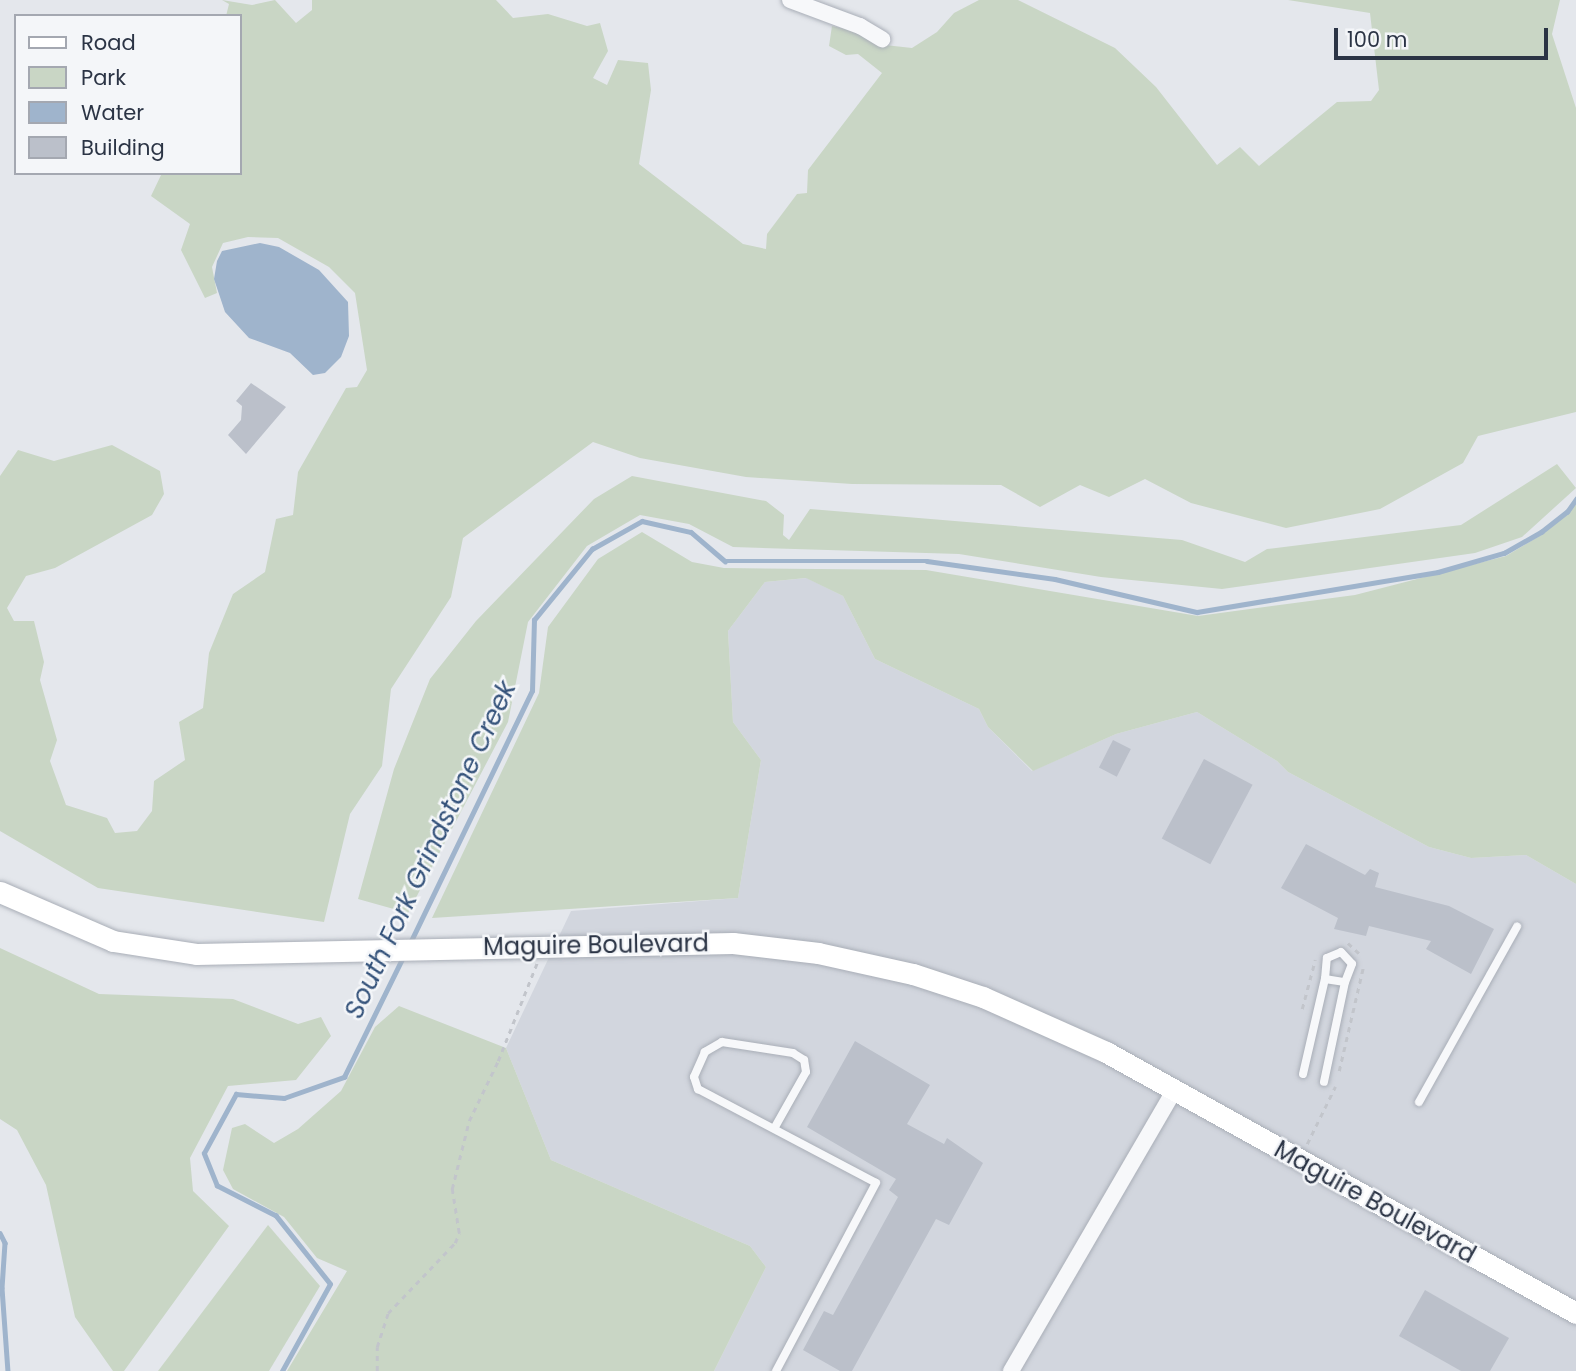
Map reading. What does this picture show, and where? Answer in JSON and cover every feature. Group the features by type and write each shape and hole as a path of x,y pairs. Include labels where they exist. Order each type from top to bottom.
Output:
{"street":[{"path":"790,0 860,26 882,39"},
{"name":"Maguire Boulevard","path":"0,892 113,942 196,954 279,955 487,946 691,942 818,953 913,974 984,997 1082,1040 1576,1313"},
{"path":"1011,1371 1174,1091"}],"lane":[{"path":"1419,1102 1517,927"},
{"path":"1303,1074 1325,979 1327,958 1341,952 1352,964 1345,982 1324,1082"},
{"path":"1325,979 1345,982"},
{"path":"775,1128 806,1072 804,1060 793,1053 722,1042 705,1052 694,1077 698,1089 876,1183 776,1371"}],"path":[{"path":"377,1371 377,1347 388,1313 455,1243 458,1233 452,1189 469,1121 498,1061 537,963"}],"shaded area":[{"path":"807,578 843,596 875,659 979,709 988,727 1032,771 1116,734 1197,712 1277,761 1288,772 1429,847 1471,858 1526,855 1576,884 1576,1371 714,1371 766,1267 750,1246 551,1160 506,1048 571,911 738,898 761,760 733,722 728,631 765,582"}],"green space":[{"path":"222,0 252,5 275,0 296,23 312,10 312,0 496,0 513,18 548,14 587,26 600,23 608,51 593,78 607,85 618,60 648,63 651,90 639,164 743,244 766,249 767,234 797,194 807,193 808,170 882,73 858,54 846,55 829,46 832,26 864,33 885,45 912,48 937,32 954,13 979,0 1018,0 1115,48 1156,87 1217,165 1240,147 1259,166 1337,102 1371,101 1379,90 1370,13 1288,0 1560,0 1552,34 1576,108 1576,412 1478,436 1463,463 1380,509 1286,528 1191,503 1145,479 1109,497 1080,485 1040,507 1001,485 852,484 746,477 640,458 593,442 463,538 451,597 391,689 382,766 350,814 324,922 98,888 0,831 0,476 18,450 54,461 112,445 160,471 164,494 152,515 55,568 26,576 7,608 14,621 34,621 44,662 40,680 57,740 50,761 66,805 107,818 115,833 137,831 152,811 154,781 185,760 179,722 203,708 209,653 233,594 265,572 276,519 293,515 298,472 346,388 357,387 367,370 355,293 329,267 278,238 248,237 223,243 212,267 217,293 205,298 181,250 190,224 151,196 161,175 242,175 242,14 226,14 229,4"},
{"path":"1557,464 1576,488 1522,537 1475,553 1222,589 1101,577 959,554 733,547 689,524 640,515 587,546 528,622 508,722 408,913 358,899 394,769 430,679 476,621 594,499 632,476 766,501 784,515 783,535 789,540 810,509 1182,540 1245,562 1267,549 1461,525"},
{"path":"1576,504 1576,884 1526,855 1471,858 1429,847 1288,772 1277,761 1197,712 1116,734 1033,771 988,727 979,709 875,659 843,596 806,578 765,582 728,631 733,722 761,760 738,898 432,918 539,693 548,627 598,559 642,532 692,562 724,568 926,570 1198,616 1355,595 1506,556 1543,534"},
{"path":"0,948 99,994 233,999 298,1024 321,1017 331,1036 296,1080 228,1086 190,1158 193,1191 229,1226 124,1371 113,1371 75,1317 46,1185 17,1130 0,1119"},
{"path":"399,1006 506,1048 551,1160 750,1246 766,1267 714,1371 287,1371 347,1271 317,1258 284,1217 233,1189 223,1170 232,1128 245,1124 274,1143 298,1129 341,1091 375,1027"},
{"path":"268,1225 320,1286 269,1371 158,1371"}],"water":[{"path":"260,243 279,247 319,270 348,302 349,336 341,357 325,373 313,375 290,353 249,338 225,312 214,279 222,251"}],"building":[{"path":"251,383 286,407 246,454 228,435 241,420 242,406 236,401"},
{"path":"1113,740 1131,749 1117,777 1099,768"},
{"path":"1204,759 1253,785 1210,864 1162,838"},
{"path":"1306,844 1365,875 1370,869 1379,873 1375,887 1449,906 1494,929 1471,974 1426,949 1431,941 1369,926 1366,936 1334,929 1338,918 1281,888"},
{"path":"855,1041 930,1085 907,1124 944,1144 947,1138 983,1163 949,1225 936,1219 852,1371 840,1371 803,1350 824,1311 833,1315 898,1197 889,1190 896,1179 807,1127"},
{"path":"1425,1290 1509,1338 1490,1371 1461,1371 1399,1336"}],"waterway":[{"name":"South Fork Grindstone Creek","path":"410,943 532,691 534,620 592,549 642,521 691,532 725,561 927,561 1055,579 1197,612 1438,572 1504,553 1541,532 1567,512 1576,499"},
{"name":"South Fork Grindstone Creek","path":"282,1371 330,1284 276,1216 217,1186 204,1153 236,1094 284,1098 344,1077 403,957"},
{"path":"0,1233 5,1243 2,1288 8,1371"}]}
